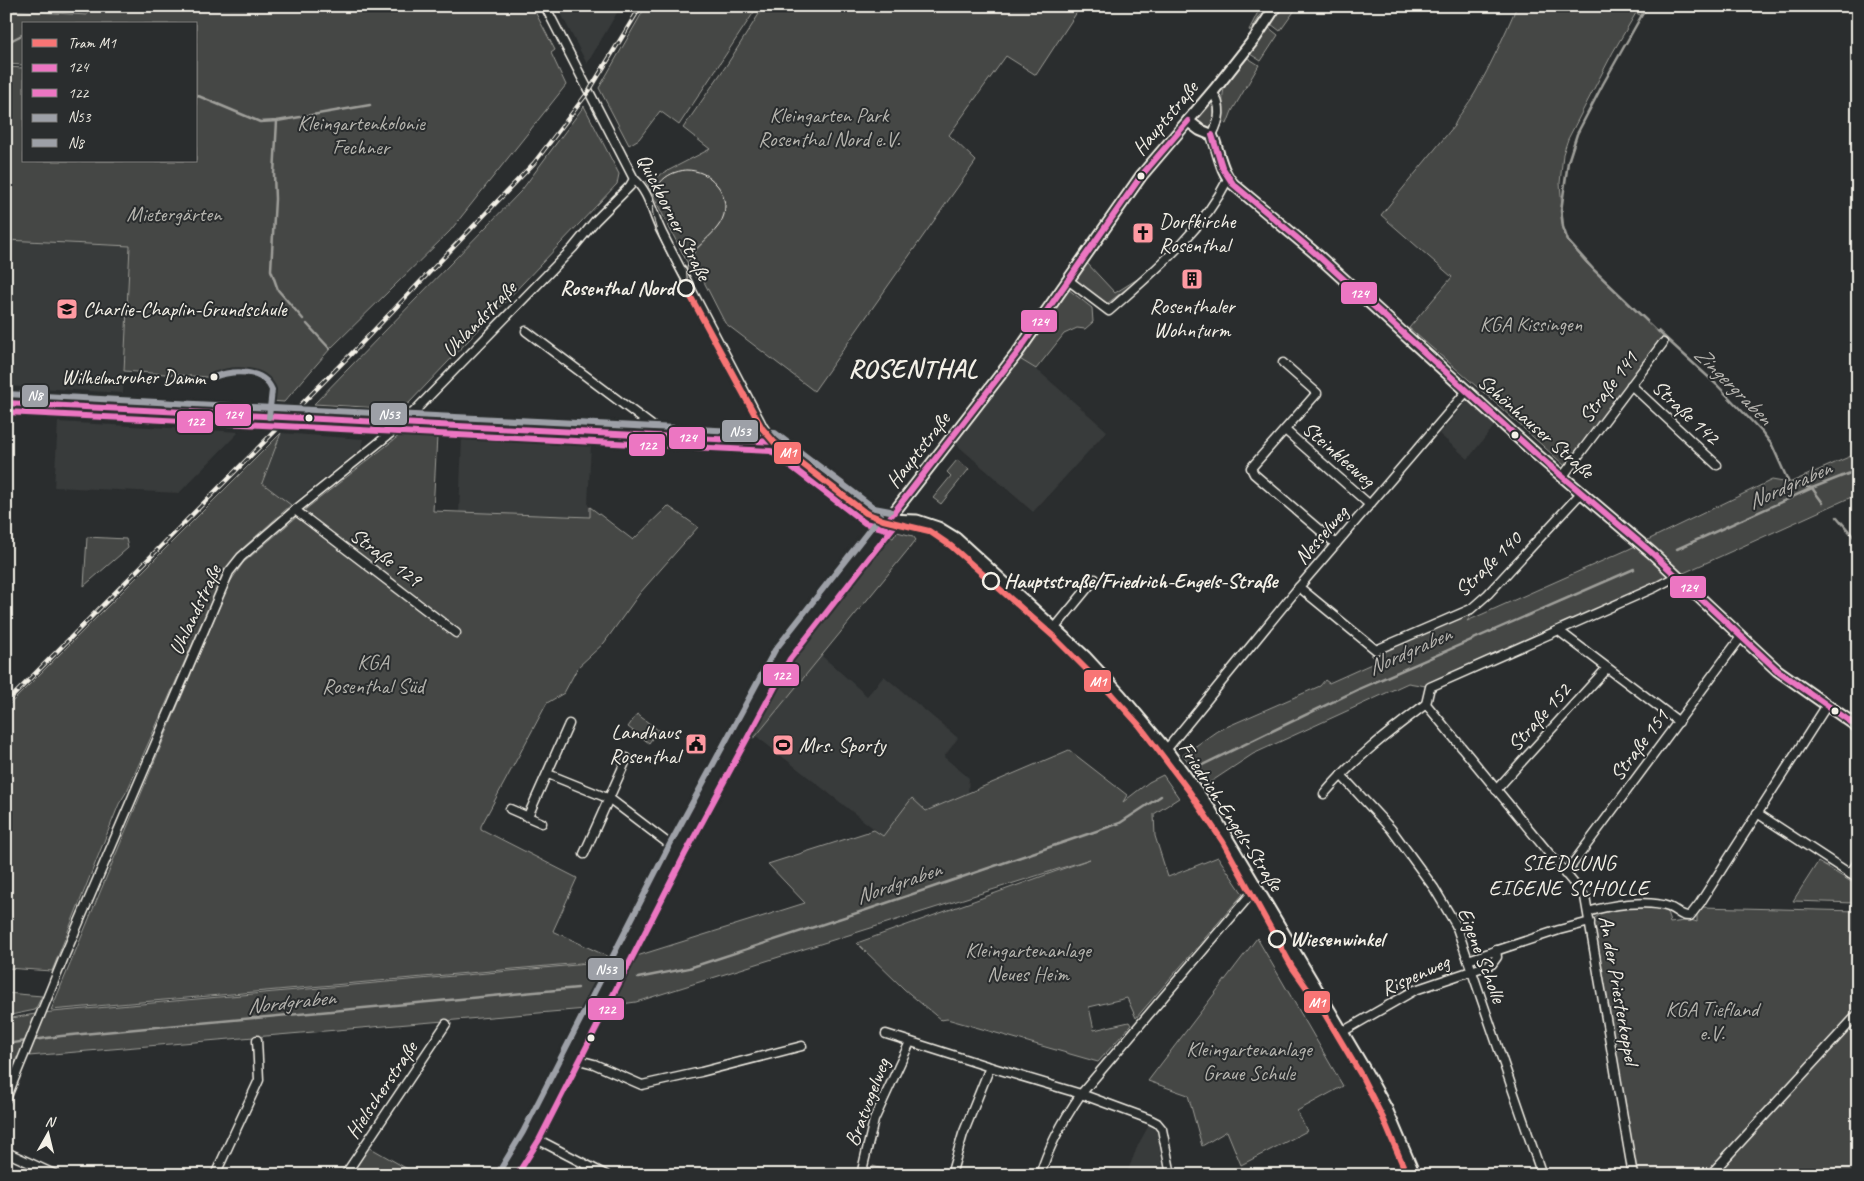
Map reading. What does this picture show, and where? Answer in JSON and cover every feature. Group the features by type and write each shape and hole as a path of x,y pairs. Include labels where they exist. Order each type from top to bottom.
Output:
{"main road":[{"path":"6,403 774,442 870,516 888,520"},
{"name":"Friedrich-Engels-Straße","path":"888,520 914,520 943,531 976,557 1085,657 1166,750 1210,810 1342,1032 1382,1103 1414,1175"},
{"name":"Hauptstraße","path":"507,1175 531,1136 755,702 783,654 888,520"}],"street":[{"name":"Quickborner Straße","path":"545,6 634,179 644,190 662,233 765,430 774,442"},
{"name":"Hauptstraße","path":"888,520 1018,352 1141,176 1255,38 1276,6"},
{"path":"1188,121 1213,137 1217,125 1219,107 1217,99 1212,92"},
{"name":"Schönhauser Straße","path":"1213,137 1228,179 1314,253 1677,576 1777,670 1858,726"},
{"name":"Uhlandstraße","path":"6,1099 64,957 230,572 241,557 295,510 402,424 572,248 595,221 630,186 634,179"},
{"path":"1068,280 1109,311 1186,240 1217,200 1228,179"},
{"path":"526,331 651,424 663,437"},
{"name":"Straße 141","path":"1563,476 1663,343"},
{"name":"Steinkleeweg","path":"1283,363 1317,392 1252,468 1254,474 1336,544"},
{"name":"Straße 142","path":"1631,385 1717,465"},
{"name":"Nesselweg","path":"1166,750 1299,587 1467,391"},
{"name":"Steinkleeweg","path":"1285,430 1370,505"},
{"name":"Straße 140","path":"1299,587 1376,650 1471,610 1582,492"},
{"name":"Straße 129","path":"295,510 456,633"},
{"path":"1324,794 1341,775 1384,736 1426,704 1430,687 1559,631 1677,576"},
{"path":"1054,628 1095,579"},
{"path":"1559,631 1679,722"},
{"name":"Straße 151","path":"1565,874 1741,637"},
{"name":"Straße 152","path":"1496,790 1607,668"},
{"name":"An der Priesterkoppel","path":"1426,704 1585,897 1633,1175"},
{"path":"1588,912 1616,905 1648,905 1669,907 1684,916 1690,916 1827,705"},
{"path":"528,816 569,724"},
{"path":"584,854 627,758"},
{"path":"548,774 610,799 677,850"},
{"name":"Eigene Scholle","path":"1341,775 1391,829 1434,888 1456,925 1542,1175"},
{"path":"510,809 542,823"},
{"path":"1758,813 1858,879"},
{"path":"1850,874 1858,862"},
{"path":"1040,1175 1063,1120 1081,1094 1257,887"},
{"name":"Rispenweg","path":"1468,960 1559,930 1590,922"},
{"name":"Rispenweg","path":"1342,1032 1415,990 1492,964 1496,957 1496,950"},
{"path":"1710,1175 1858,1014"},
{"name":"Hielscherstraße","path":"345,1175 446,1024"},
{"path":"886,1034 1081,1094 1157,1123 1162,1129 1170,1175"},
{"path":"215,1175 260,1080 257,1040"},
{"name":"Bratvogelweg","path":"861,1175 874,1120 910,1042"},
{"path":"571,1058 594,1064 642,1085 802,1046"},
{"path":"951,1175 963,1134 990,1067"},
{"path":"531,1136 606,1175"},
{"path":"6,1152 56,1175"}],"shaded area":[{"path":"6,6 88,6 88,15 6,10"},
{"path":"557,6 621,6 587,64"},
{"name":"Charlie-Chaplin-Grundschule","path":"6,240 130,246 123,393 6,386"},
{"path":"1018,358 1041,373 1107,431 1033,512 956,444"},
{"path":"1468,400 1496,424 1468,459 1439,434"},
{"path":"58,422 239,432 179,493 54,487"},
{"path":"281,433 363,439 361,449 291,505 262,483"},
{"path":"462,438 591,444 588,505 590,507 590,517 459,513"},
{"path":"821,655 867,696 884,676 958,738 944,757 969,778 968,794 926,811 912,799 883,836 756,736"},
{"path":"1149,1125 1157,1131 1164,1175 1126,1175 1138,1145"}],"green space":[{"name":"Kleingartenkolonie Fechner","path":"88,6 532,6 555,50 551,53 566,85 450,231 330,349 284,402 270,401 269,392 265,385 252,376 235,374 219,378 124,371 130,246 6,240 6,67 22,68 22,162 198,162 198,22 22,22 22,65 6,64 6,10 87,15"},
{"path":"646,6 758,6 679,125 660,111 639,139 629,145 599,88"},
{"name":"Kleingarten Park Rosenthal Nord e.V.","path":"764,6 1081,6 1036,75 1006,56 949,135 976,161 814,391 725,323 702,278 696,278 690,268 646,182 710,149 683,128 728,63"},
{"path":"1261,6 1266,6 1251,31 1249,30"},
{"path":"1282,6 1298,6 1280,31 1271,24"},
{"name":"KGA Kissingen","path":"1517,6 1648,6 1642,16 1636,13 1613,52 1568,139 1563,154 1560,183 1564,234 1568,242 1586,263 1663,337 1565,466 1409,328 1452,277 1381,215 1454,126 1475,93"},
{"path":"1268,27 1278,35 1261,61 1250,54"},
{"path":"1248,58 1259,65 1232,111 1227,124 1223,122 1224,89 1233,74"},
{"path":"1210,104 1213,106 1214,127 1208,130 1197,119"},
{"path":"584,106 619,174 617,184 409,403 398,409 314,404 521,191"},
{"path":"1086,262 1115,293 1147,273 1108,303 1076,281 1075,277"},
{"path":"1068,289 1092,308 1093,322 1085,329 1077,328 1064,334 1036,369 1018,358"},
{"path":"281,433 262,483 291,505 243,548 225,571 127,791 119,804 52,971 6,968 6,708"},
{"name":"KGA Rosenthal Süd","path":"400,435 437,436 433,511 590,517 590,507 633,540 668,506 698,527 640,593 604,643 578,667 564,693 547,703 481,826 481,829 577,878 553,931 615,960 51,1010 228,585 243,563 306,509"},
{"path":"1858,453 1858,494 1677,576 1426,686 1408,683 1253,754 1206,785 1183,755 1217,731 1320,686 1325,680 1329,683 1378,661 1371,655 1477,609 1467,621 1627,550 1772,480 1789,483"},
{"path":"957,460 969,469 941,504 933,498 951,476 947,472"},
{"path":"897,532 913,536 916,540 756,736 737,749 784,661 813,623 886,536 893,538"},
{"path":"87,537 126,539 128,548 84,586"},
{"path":"637,714 658,730 649,743 628,727"},
{"name":"Kleingartenanlage Neues Heim","path":"1069,750 1127,795 1123,802 1149,782 1163,775 1179,798 1154,814 1155,836 1168,877 1218,857 1243,894 1136,1018 1127,998 1089,1007 1094,1030 1129,1022 1131,1025 1098,1062 947,1019 941,1020 904,989 857,943 1090,859 636,1002 586,1009 17,1057 12,1068 6,1069 6,1019 41,1013 621,961 805,903 768,864 874,830 883,836 912,798 926,811"},
{"path":"1818,862 1858,886 1858,898 1855,903 1793,901"},
{"name":"KGA Tiefland e.V.","path":"1637,907 1667,911 1670,923 1691,920 1697,922 1697,914 1701,907 1858,911 1858,1010 1708,1175 1636,1175 1593,919 1607,910"},
{"name":"Kleingartenanlage Graue Schule","path":"1257,938 1343,1086 1297,1111 1307,1131 1241,1165 1227,1131 1202,1146 1188,1095 1148,1081"},
{"path":"6,993 42,996 35,1010 6,1016"},
{"path":"1858,1017 1858,1175 1712,1175"},
{"path":"369,1147 418,1175 351,1175"},
{"path":"873,1166 901,1175 872,1175"}],"waterway":[{"path":"1647,6 1577,134 1568,162 1561,211 1563,227 1568,241 1594,270 1647,321"},
{"path":"6,43 22,35"},
{"path":"198,96 260,122 277,121 370,105"},
{"path":"277,121 271,270 278,290 303,319"},
{"path":"307,324 330,349"},
{"name":"Zingergraben","path":"1658,331 1717,385 1762,432 1772,445 1789,483 1812,488 1823,503"},
{"name":"Nordgraben","path":"1677,549 1812,488 1858,470"},
{"name":"Zingergraben","path":"1837,517 1858,542"},
{"name":"Nordgraben","path":"1200,766 1359,689 1634,569"},
{"name":"Nordgraben","path":"638,978 689,968 1120,823 1161,796"},
{"name":"Nordgraben","path":"6,1044 61,1036 578,988"}],"tram line":[{"path":"686,288 659,237 652,208 654,195 662,180 671,174 686,170 695,171 710,178 721,191 725,205 724,215 720,223 715,231 695,251 687,268 689,285 701,311"},
{"name":"M1","path":"686,288 762,428 774,442 866,513 883,520 929,531 951,546 1053,636 1139,725 1189,791 1223,842 1292,967 1323,1011 1361,1075 1383,1118 1407,1175"}],"railway":[{"path":"6,703 358,347 534,163 589,91 641,6"}],"transit line":[{"name":"124","path":"888,520 1018,352 1141,176 1188,121"},
{"name":"124","path":"1212,135 1222,167 1233,184 1315,253 1536,454 1652,553 1777,670 1858,727"},
{"name":"N53","path":"214,377 238,372 254,374 262,378 272,390 269,417"},
{"name":"N8","path":"6,394 214,405"},
{"name":"124","path":"6,403 774,442 870,516 888,520"},
{"name":"N53","path":"214,405 775,433 874,508 890,511"},
{"name":"122","path":"6,412 771,451 865,523 886,529"},
{"name":"N53","path":"500,1170 523,1132 669,846 775,650 881,515"},
{"name":"122","path":"517,1175 539,1140 685,854 790,659 895,525"}],"place":[{"name":"Dorfkirche Rosenthal","path":"1143,233"},
{"name":"Rosenthaler Wohnturm","path":"1192,279"},
{"name":"Rosenthal Nord","path":"686,288"},
{"name":"Charlie-Chaplin-Grundschule","path":"67,309"},
{"name":"Wilhelmsruher Damm","path":"214,377"},
{"name":"Hauptstraße/Friedrich-Engels-Straße","path":"991,581"},
{"name":"Landhaus Rosenthal","path":"696,744"},
{"name":"Mrs. Sporty","path":"783,745"},
{"name":"Wiesenwinkel","path":"1277,939"}],"district":[{"name":"ROSENTHAL","path":"913,368"},
{"name":"SIEDLUNG EIGENE SCHOLLE","path":"1569,874"}],"park label":[{"name":"Mietergärten","path":"174,214"}]}
